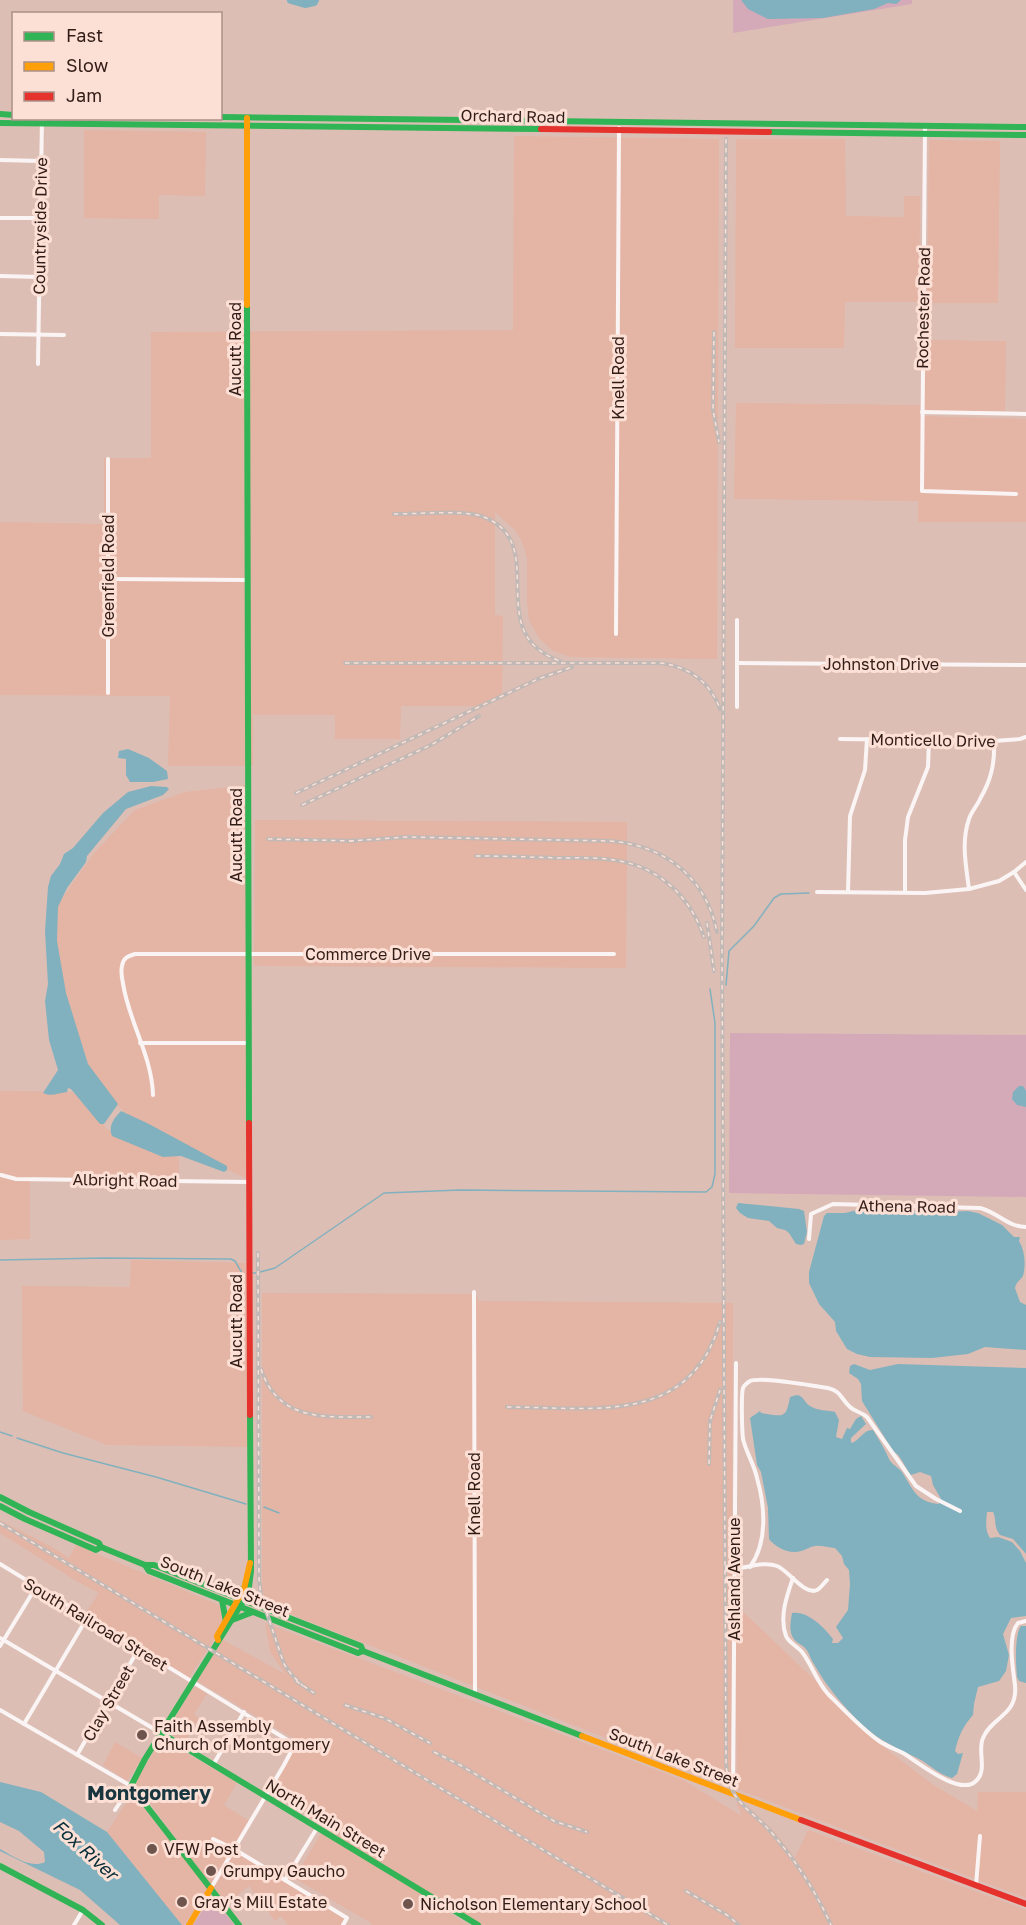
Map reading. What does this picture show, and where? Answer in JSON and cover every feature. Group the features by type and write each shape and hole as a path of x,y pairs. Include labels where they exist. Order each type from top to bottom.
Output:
{"main road":[{"name":"Orchard Road","path":"222,117 1026,127"},
{"name":"Aucutt Road","path":"130,1786 202,1666 201,1663 221,1638 242,1599 246,1590 251,1561 247,118"},
{"name":"Orchard Road","path":"0,123 42,121 247,127 1026,135"},
{"name":"South Lake Street","path":"0,1497 99,1543 101,1547 254,1603 362,1646 363,1651"},
{"name":"South Lake Street","path":"0,1506 96,1550 101,1547"},
{"name":"South Lake Street","path":"145,1565 149,1571 358,1653 363,1651 1026,1904"},
{"path":"226,1592 246,1590 254,1603"},
{"path":"222,1600 229,1621 253,1612"},
{"name":"North Main Street","path":"161,1733 478,1925"},
{"path":"130,1786 239,1925"},
{"path":"0,1866 82,1910 102,1925"},
{"path":"189,1925 211,1888"}],"street":[{"name":"Countryside Drive","path":"38,364 42,121"},
{"name":"Knell Road","path":"616,634 619,122"},
{"name":"Rochester Road","path":"925,126 922,491 1016,494"},
{"path":"0,160 41,160"},
{"path":"0,218 40,218"},
{"path":"0,276 39,277"},
{"path":"0,334 64,335"},
{"path":"922,412 1026,414"},
{"name":"Greenfield Road","path":"108,459 108,693"},
{"path":"108,579 249,580"},
{"path":"737,620 737,707"},
{"name":"Johnston Drive","path":"737,663 1026,665"},
{"name":"Monticello Drive","path":"840,739 994,741 1026,737"},
{"path":"848,892 850,816 865,770 867,739"},
{"path":"905,892 905,840 908,817 928,767 929,740"},
{"path":"969,889 964,851 965,836 969,818 990,781 995,759 994,741"},
{"path":"817,892 969,889 991,884 1014,872 1026,862"},
{"path":"1014,872 1026,890"},
{"name":"Commerce Drive","path":"140,1043 128,1010 121,968 127,956 135,954 614,954"},
{"path":"153,1095 153,1078 140,1043 250,1043"},
{"name":"Albright Road","path":"1,1175 16,1179 249,1182"},
{"name":"Athena Road","path":"809,1239 811,1214 833,1204 980,1208 1013,1225 1026,1227"},
{"name":"Knell Road","path":"474,1292 475,1695"},
{"name":"Ashland Avenue","path":"734,1794 736,1363"},
{"path":"750,1567 761,1545 763,1524 757,1478 743,1437 742,1390 747,1383 753,1380 828,1388 837,1392 849,1406 867,1417 916,1486 960,1511"},
{"name":"South Railroad Street","path":"0,1564 292,1742 294,1746 265,1797"},
{"path":"734,1569 775,1565 808,1591 815,1592 827,1580"},
{"path":"793,1578 785,1604 785,1633 790,1643 800,1650 828,1694 879,1741 947,1781 961,1786 970,1785 976,1781 981,1770 983,1737 1009,1710 1014,1701 1012,1664 1014,1632 1016,1625 1026,1621"},
{"path":"0,1646 2,1639 36,1587"},
{"path":"24,1724 87,1618"},
{"path":"2,1639 161,1733"},
{"name":"Clay Street","path":"77,1755 138,1650"},
{"path":"0,1710 130,1786 115,1810"},
{"path":"213,1765 244,1712"},
{"path":"211,1888 265,1797"},
{"path":"285,1880 316,1828"},
{"path":"975,1886 980,1836"},
{"path":"213,1839 234,1849 347,1918 343,1925"},
{"path":"74,1925 82,1910"}],"shaded area":[{"path":"733,0 912,0 912,4 733,33"},
{"path":"84,130 206,132 205,196 159,195 159,219 84,218"},
{"path":"514,136 719,139 717,659 570,657 552,650 539,638 529,620 527,557 522,542 516,531 495,512 495,615 503,616 502,694 477,706 401,706 400,739 335,739 335,715 253,715 253,766 168,766 170,696 0,695 0,522 104,524 104,458 151,458 151,332 513,330"},
{"path":"736,139 845,139 846,216 904,217 904,196 920,196 919,302 845,302 844,348 735,348"},
{"path":"929,140 1000,141 998,303 927,303"},
{"path":"924,340 1006,341 1005,411 924,411"},
{"path":"736,403 920,405 920,416 1026,419 1026,522 918,522 918,501 734,499"},
{"path":"247,785 247,1179 184,1148 125,1113 86,1070 55,953 58,904 95,852 135,810 185,792"},
{"path":"255,820 627,822 626,968 254,966"},
{"path":"730,1033 1026,1035 1026,1197 729,1193"},
{"path":"0,1091 73,1092 107,1129 158,1154 179,1157 179,1179 30,1177 30,1239 0,1240"},
{"path":"131,1260 246,1263 248,1447 107,1445 23,1411 22,1286 130,1287"},
{"path":"262,1293 470,1294 477,1295 478,1301 733,1303 731,1787 262,1603"},
{"path":"0,1520 69,1558 76,1545 222,1608 224,1619 215,1638 189,1678 85,1614 99,1593 0,1533"},
{"path":"735,1604 890,1752 932,1784 977,1811 978,1792 1026,1792 1026,1898 737,1789"},
{"path":"265,1623 683,1780 742,1816 736,1802 750,1808 774,1831 795,1858 808,1830 1026,1910 1026,1925 477,1925 415,1892 469,1925 371,1925 294,1878 325,1827 270,1792 299,1742 197,1681 223,1640 285,1674 270,1652"},
{"path":"197,1687 207,1694 194,1714 199,1718 184,1743 167,1730 193,1688"},
{"path":"161,1740 237,1783 224,1805 249,1821 211,1886 136,1786 137,1780"},
{"path":"115,1742 142,1758 127,1781 103,1765"},
{"path":"132,1794 209,1888 184,1925 107,1832"},
{"path":"234,1851 345,1919 342,1925 288,1925 281,1916 275,1921 249,1886 226,1904 212,1887"},
{"path":"211,1898 215,1900 234,1925 193,1925"}],"water":[{"path":"741,0 901,0 896,4 888,3 874,9 823,18 768,19 748,9"},
{"path":"128,749 149,758 167,771 168,779 153,782 130,782 126,775 126,759 118,758 119,751"},
{"path":"151,786 169,789 163,795 126,809 87,856 86,862 67,888 58,907 57,941 66,993 88,1064 118,1104 104,1124 100,1124 71,1089 68,1088 67,1092 49,1095 43,1093 58,1070 49,1040 45,1001 48,984 45,931 48,887 51,876 64,854 73,848 103,813 128,792"},
{"path":"1019,1086 1023,1086 1026,1091 1026,1107 1017,1105 1012,1099 1013,1092"},
{"path":"121,1111 227,1166 227,1170 224,1172 181,1156 163,1157 112,1136 112,1122"},
{"path":"738,1203 804,1211 807,1232 804,1244 796,1244 789,1233 777,1228 769,1221 748,1218 736,1208"},
{"path":"870,1207 978,1213 1002,1225 1014,1237 1020,1237 1024,1267 1023,1276 1015,1288 1020,1302 1026,1305 1026,1350 985,1347 968,1354 932,1358 870,1357 847,1349 836,1331 835,1322 819,1304 809,1283 809,1272 824,1216 827,1213 845,1213"},
{"path":"854,1364 870,1370 898,1364 1026,1368 1026,1554 1013,1539 1000,1535 993,1512 987,1512 986,1522 990,1538 998,1537 1012,1542 1026,1563 1026,1616 1011,1618 1003,1634 1009,1655 1006,1671 999,1681 978,1687 973,1715 956,1745 955,1751 958,1754 963,1753 957,1774 952,1778 876,1736 850,1713 819,1673 807,1650 795,1640 791,1633 792,1613 798,1613 820,1625 833,1639 832,1643 838,1643 843,1638 836,1627 848,1610 849,1570 835,1548 815,1546 803,1551 792,1552 775,1545 769,1539 768,1508 761,1472 757,1465 750,1418 760,1411 782,1415 787,1410 790,1397 798,1395 813,1408 835,1412 839,1420 836,1437 842,1439 847,1428 850,1429 856,1419 861,1416 866,1424 851,1438 851,1443 867,1431 873,1430 890,1461 902,1472 916,1494 931,1503 939,1504 941,1499 931,1476 920,1472 911,1475 893,1451 862,1401 861,1384 849,1373 850,1366"},
{"path":"1021,1626 1026,1626 1026,1683 1019,1681 1017,1677 1016,1643"},
{"name":"Fox River","path":"0,1782 41,1792 107,1832 182,1925 120,1925 80,1890 0,1851 0,1849 28,1863 45,1862 44,1852 19,1831 0,1822"}],"waterway":[{"path":"291,0 305,4 315,0"},
{"path":"726,985 729,951 754,926 774,898 781,894 809,893"},
{"path":"260,1272 275,1268 384,1193 460,1190 706,1192 712,1187 715,1174 715,1023 710,989"},
{"path":"0,1260 231,1259 235,1261 242,1273"},
{"path":"0,1432 12,1436"},
{"path":"17,1438 246,1504"},
{"path":"264,1507 279,1513"}],"railway":[{"path":"726,139 722,957 726,1763 728,1778 737,1798 767,1828 792,1858 831,1925"},
{"path":"714,332 713,410 719,442"},
{"path":"394,514 473,514 502,528 513,545 517,565 519,609 524,630 536,648 560,661"},
{"path":"345,663 661,663 681,668 697,677 716,699 720,709"},
{"path":"296,793 538,679 572,667"},
{"path":"302,805 431,745 479,716"},
{"path":"349,841 407,837 610,841 630,844 665,857 693,880 711,912 717,932"},
{"path":"268,839 355,841"},
{"path":"476,856 593,858 630,863 658,876 670,885 690,909 704,937"},
{"path":"707,923 714,971"},
{"path":"258,1253 259,1579 261,1596 284,1664 303,1686"},
{"path":"507,1407 604,1408 634,1404 662,1395 686,1380 706,1356 720,1322"},
{"path":"261,1369 269,1386 279,1399 291,1407 321,1416 371,1417"},
{"path":"709,1464 710,1421 720,1390"},
{"path":"0,1523 668,1925"},
{"path":"296,1681 314,1693"},
{"path":"345,1705 384,1718 430,1743"},
{"path":"434,1752 554,1821 587,1832"},
{"path":"686,1891 727,1915 739,1925"}],"traffic: fast":[{"path":"0,114 12,115"},
{"path":"222,117 1026,127"},
{"path":"0,123 541,129"},
{"path":"769,132 1026,135"},
{"path":"247,305 249,1123"},
{"path":"239,1925 131,1786 145,1759 244,1600 249,1587 251,1571 250,1415"},
{"path":"0,1497 99,1543 101,1547 145,1565 154,1565 361,1646 363,1651 582,1736"},
{"path":"0,1506 96,1550 101,1547"},
{"path":"145,1565 149,1571 358,1653 363,1651"},
{"path":"227,1592 244,1589"},
{"path":"222,1600 226,1622"},
{"path":"232,1620 253,1612"},
{"path":"161,1733 478,1925"},
{"path":"0,1866 83,1910 102,1925"}],"traffic: slow":[{"path":"247,118 247,305"},
{"path":"218,1640 217,1636 244,1589 250,1563"},
{"path":"249,1591 253,1603"},
{"path":"582,1736 801,1820"},
{"path":"189,1925 211,1888"}],"traffic: jam":[{"path":"541,129 769,132"},
{"path":"249,1123 250,1415"},
{"path":"801,1820 1026,1904"}],"place":[{"name":"Faith Assembly Church of Montgomery","path":"142,1735"},
{"name":"VFW Post","path":"152,1849"},
{"name":"Grumpy Gaucho","path":"211,1871"},
{"name":"Gray's Mill Estate","path":"182,1902"},
{"name":"Nicholson Elementary School","path":"408,1904"}],"district":[{"name":"Montgomery","path":"149,1793"}]}
